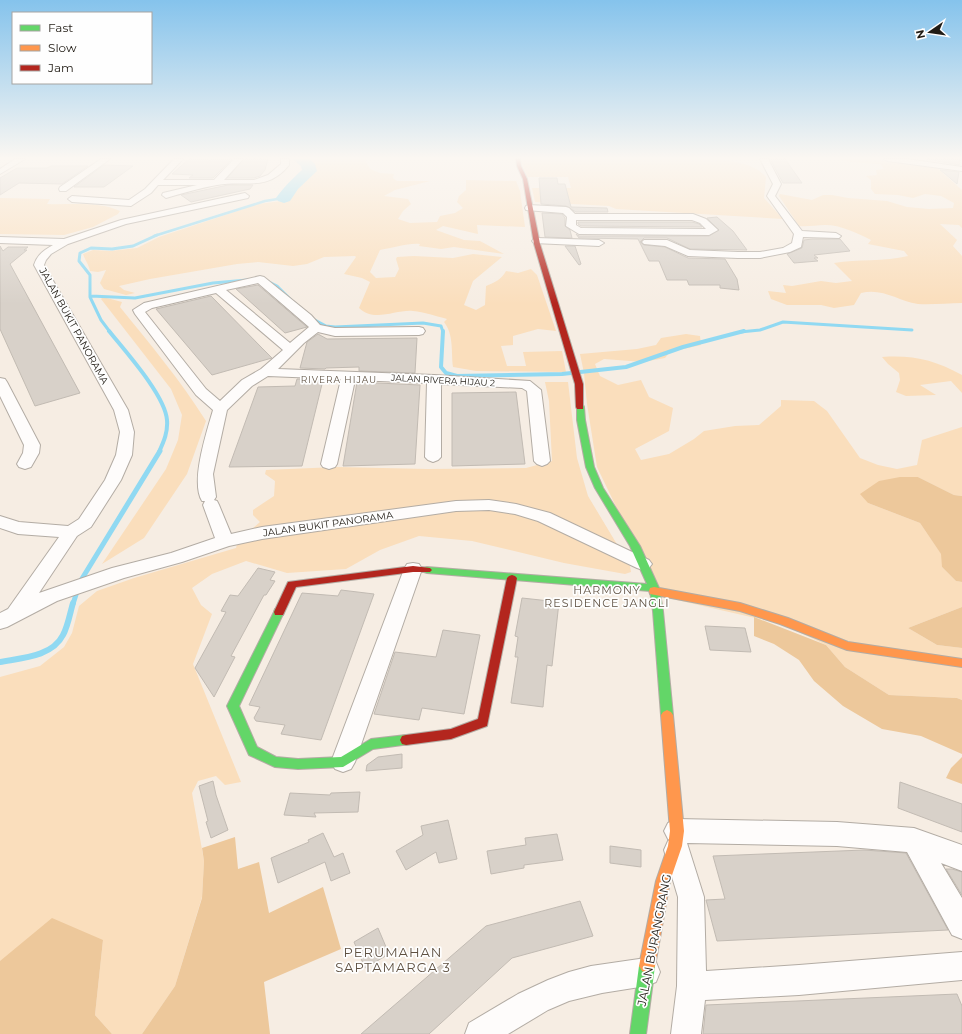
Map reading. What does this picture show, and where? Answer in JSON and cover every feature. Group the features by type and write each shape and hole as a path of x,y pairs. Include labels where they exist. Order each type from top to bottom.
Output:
{"street":[{"path":"115,207 137,211"},
{"path":"132,207 131,211 137,211"},
{"path":"134,207 137,211"},
{"path":"137,211 140,207"},
{"name":"JALAN BUKIT PANORAMA","path":"7,618 71,532 85,523 114,480 124,455 126,432 121,410 39,265 40,259 47,252 65,242 137,211 164,213 191,207"},
{"path":"639,242 667,243 684,251 693,253 760,255 786,250 798,245 799,234 780,207"},
{"path":"572,217 693,217 704,221 713,230 709,232 588,232 574,229 571,225 572,217 566,210 529,208 537,241 536,244 579,384 581,420 590,467 598,488 635,546 654,589 661,639 676,838 837,834 914,840 962,858"},
{"path":"799,234 836,236"},
{"path":"537,241 605,243"},
{"path":"2,242 65,242"},
{"path":"220,409 201,392 139,312 139,310 148,305 217,288 260,280 307,318 316,328 335,332 419,331"},
{"path":"217,288 291,350"},
{"path":"225,541 210,501 205,474 220,409 247,383 266,372 300,340 316,328"},
{"name":"JALAN RIVERA HIJAU 2","path":"266,372 525,384 534,390 542,461"},
{"path":"329,464 349,376"},
{"path":"433,457 434,380"},
{"path":"0,382 32,445 31,453 25,464"},
{"name":"JALAN BUKIT PANORAMA","path":"7,618 50,596 119,573 176,558 225,541 262,533 472,505 489,505 516,509 544,517 643,564"},
{"path":"0,522 18,528 71,532"},
{"path":"0,532 18,528"},
{"path":"512,578 483,722 451,734 371,744 343,762 298,764 275,762 253,751 234,706 292,584 342,580 413,569 654,589 740,607 784,621 847,646 962,663"},
{"path":"343,762 413,569"},
{"name":"JALAN BURANGRANG","path":"638,1034 646,972 663,881 676,838"},
{"name":"JALAN BURANGRANG","path":"676,838 690,897 692,986 686,1034"},
{"path":"914,840 962,925"},
{"path":"692,986 799,980 962,966"},
{"path":"480,1034 532,1002 559,989 604,977 646,972"}],"shaded area":[{"path":"0,207 109,207 120,211 118,214 93,227 64,235 0,234"},
{"path":"248,207 407,207 398,219 410,223 437,222 440,216 455,213 462,207 522,207 525,227 477,225 478,234 443,226 436,230 464,240 480,241 504,254 454,247 441,249 419,246 420,244 410,244 380,250 370,272 376,278 395,277 399,269 396,259 397,257 414,256 453,258 473,254 502,257 473,281 464,305 476,310 485,305 486,286 498,280 506,271 518,273 531,269 537,275 556,331 538,329 513,336 513,345 501,346 507,366 526,366 523,352 562,351 566,372 476,371 453,367 451,338 444,322 447,319 413,311 372,315 359,308 370,282 362,278 344,274 356,257 355,256 324,257 307,264 293,266 258,262 237,264 119,286 124,290 135,293 126,295 104,289 100,283 106,270 98,272 90,271 83,254 93,250 110,251 137,248 159,237"},
{"path":"612,207 772,207 783,219 616,209"},
{"path":"787,207 962,207 962,228 959,225 940,224 957,240 953,246 962,256 962,303 918,304 877,292 861,293 854,305 834,308 821,305 787,305 771,299 768,291 786,293 783,285 792,286 821,281 836,283 852,281 834,263 890,259 908,256 904,251 868,244 871,240 843,228 831,225 799,226"},
{"path":"103,297 122,302 120,307 176,377 206,421 187,474 144,538 102,564 166,469 178,440 182,415 171,389 101,299"},
{"path":"686,334 700,336 701,345 670,352 665,358 643,362 604,359 595,364 600,376 618,385 641,380 649,397 673,408 669,431 635,449 641,460 669,454 704,431 735,426 759,425 781,406 781,400 814,401 827,411 860,458 878,465 897,469 917,465 922,440 962,427 962,496 954,495 918,477 868,503 920,523 942,555 942,567 956,581 962,582 962,607 908,628 937,645 962,648 962,700 957,698 889,695 845,667 826,645 782,624 659,596 597,467 580,354 637,349 656,345 661,338"},
{"path":"882,357 914,358 933,362 952,370 962,375 962,393 951,381 920,385 936,395 906,396 896,392 900,380 899,373"},
{"path":"545,382 568,382 577,458 588,496 630,566 631,572 625,574 564,563 472,541 419,536 380,550 346,569 287,573 246,561 212,574 192,588 201,605 212,614 193,664 241,782 225,785 216,776 198,781 192,793 204,861 202,897 175,986 142,1034 112,1034 95,1015 103,940 0,961 0,677 40,666 64,647 72,633 79,606 97,591 134,578 236,548 238,541 260,522 253,515 253,510 274,496 275,481 265,474 266,470 336,467 428,469 526,468 552,461 549,401"},
{"path":"900,477 918,477 954,495 962,496 962,582 956,581 942,567 941,554 920,523 868,503 860,494 879,481"},
{"path":"962,607 962,648 937,645 908,628"},
{"path":"754,617 826,645 845,667 889,695 957,698 962,700 962,754 921,736 882,729 843,706 814,681 799,660 774,644 754,636"},
{"path":"962,757 962,784 946,778 951,768"},
{"path":"235,837 238,869 259,862 269,913 323,887 341,949 264,982 270,1034 142,1034 175,986 202,898 204,861 202,848"},
{"path":"52,918 103,940 95,1015 112,1034 0,1034 0,961"}],"building":[{"path":"568,207 607,208 608,212 576,212"},
{"path":"542,213 562,214 565,218 565,226 570,230 572,238 545,237"},
{"path":"717,217 733,231 747,250 690,249 667,238 644,238 640,242 644,245 665,247 688,258 725,259 737,279 739,290 720,288 720,285 689,285 687,280 667,280 659,261 649,261 638,239 579,238 576,234 579,236 709,236 719,230 707,218"},
{"path":"578,222 692,222 699,224 702,227 581,226"},
{"path":"840,239 850,251 814,255 818,258 814,258 818,261 794,263 787,254 802,248 804,240"},
{"path":"0,246 3,251 8,247 28,247 24,250 27,250 10,264 80,393 35,406 0,329"},
{"path":"565,246 575,246 581,264 579,265"},
{"path":"258,285 307,327 285,333 236,289"},
{"path":"211,296 272,358 212,375 156,309"},
{"path":"318,334 327,339 417,338 415,373 359,371 359,367 325,369 300,368 307,342"},
{"path":"297,379 323,380 302,466 229,467 258,387 295,386"},
{"path":"357,382 420,385 415,464 343,466"},
{"path":"516,392 525,464 452,466 452,393"},
{"path":"258,568 275,572 270,580 275,581 266,595 264,595 231,656 235,657 214,697 195,668 226,612 221,611 230,595 238,596"},
{"path":"341,590 374,594 321,740 281,734 285,725 256,721 254,718 260,707 249,705 302,593 338,596"},
{"path":"522,598 559,602 552,666 547,665 543,707 511,703 518,657 515,657 518,637 515,636"},
{"path":"705,626 745,628 751,652 710,650"},
{"path":"443,630 480,635 464,714 422,708 419,720 374,714 395,652 436,657"},
{"path":"402,754 402,768 366,771 367,765 378,757"},
{"path":"213,781 216,795 228,830 211,838 206,822 208,821 199,786"},
{"path":"900,782 962,804 962,832 898,808"},
{"path":"360,792 358,812 314,813 316,817 284,815 290,793 330,795 331,793"},
{"path":"448,820 457,859 439,863 436,852 406,870 396,851 423,835 421,826"},
{"path":"323,833 334,857 343,853 350,873 331,881 325,862 278,883 271,858 309,842 308,840"},
{"path":"557,834 563,860 524,865 524,868 491,874 487,851 526,845 525,838"},
{"path":"610,846 641,850 641,867 610,863"},
{"path":"864,850 906,853 948,930 717,941 706,900 725,899 713,856"},
{"path":"946,869 962,872 962,895"},
{"path":"580,901 593,936 512,958 429,1034 361,1034 486,926"},
{"path":"378,928 389,954 365,968 354,942"},
{"path":"957,994 962,1006 962,1034 703,1034 706,1005"}],"waterway":[{"path":"157,235 245,207"},
{"path":"110,332 101,320 90,297 90,275 79,261 80,253 91,248 112,249 133,246 157,235"},
{"path":"91,296 135,298 213,283 247,280"},
{"path":"265,280 277,286 290,299"},
{"path":"311,318 326,326 335,327 423,323 441,326 443,332"},
{"path":"740,332 760,330 783,322 912,330"},
{"path":"109,331 134,361 152,386 165,410 167,429 159,452"},
{"path":"443,332 441,367 446,373 457,376 562,374 626,367 683,347 740,332"},
{"path":"73,604 80,582 160,451"},
{"path":"0,662 26,658 51,648 58,642 65,631 73,603"}],"traffic: fast":[{"path":"580,407 590,467 599,488 635,546 654,588 658,611 667,715"},
{"path":"427,570 654,588"},
{"path":"279,612 233,706 253,751 275,762 298,764 343,762 371,744 406,740"},
{"path":"638,1034 647,966"}],"traffic: slow":[{"path":"654,591 740,607 784,621 847,646 962,663"},
{"path":"647,966 663,881 675,846 677,831 667,715"}],"traffic: jam":[{"path":"530,207 537,244 579,384 580,407"},
{"path":"279,612 292,584 413,569 427,570"},
{"path":"406,740 451,734 483,722 512,578"}],"district":[{"name":"RIVERA HIJAU","path":"339,379"},
{"name":"HARMONY RESIDENCE JANGLI","path":"607,596"},
{"name":"PERUMAHAN SAPTAMARGA 3","path":"393,960"}]}
